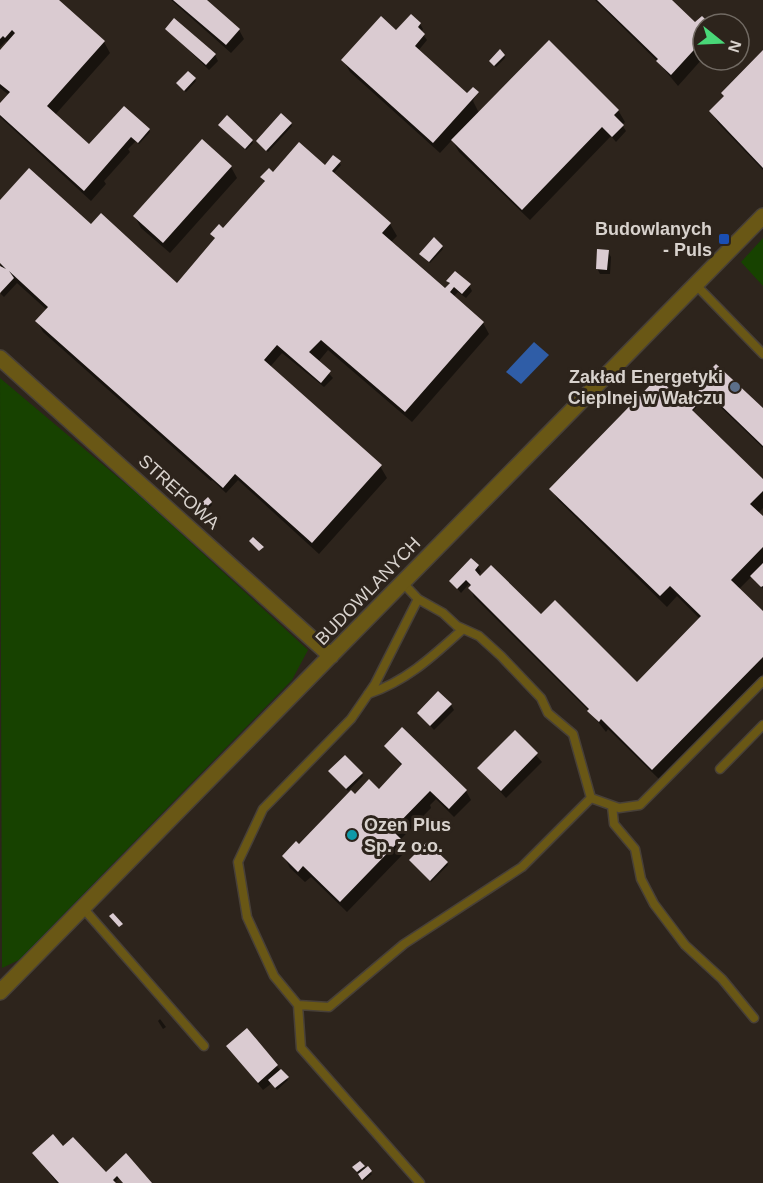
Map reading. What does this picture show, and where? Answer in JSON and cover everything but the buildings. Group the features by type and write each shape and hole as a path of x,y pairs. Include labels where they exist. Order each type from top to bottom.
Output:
{"street":[{"name":"BUDOWLANYCH","path":"0,992 763,216"},
{"name":"STREFOWA","path":"0,358 331,656"}],"lane":[{"path":"696,285 763,354"},
{"path":"403,583 418,599 463,629 478,636 501,656 541,698 548,713 573,734 591,798"},
{"path":"418,599 368,694 351,719 263,809 237,862 247,917 274,976 298,1005 301,1048 420,1183"},
{"path":"368,694 394,686 423,665 463,629"},
{"path":"591,798 619,808 640,805 763,681"},
{"path":"720,769 763,725"},
{"path":"298,1005 328,1007 404,944 522,867 591,798"},
{"path":"612,806 614,824 635,849 641,879 654,904 685,945 722,979 754,1018"},
{"path":"83,908 204,1046"}],"green space":[{"path":"763,238 763,286 741,262"},
{"path":"0,378 139,495 308,650 292,680 19,960 2,968"}],"water":[{"path":"534,342 549,355 521,384 506,372"}],"place":[{"name":"Budowlanych - Puls","path":"724,239"},
{"name":"Zakład Energetyki Cieplnej w Wałczu","path":"735,387"},
{"name":"Ozen Plus Sp. z o.o.","path":"352,835"}]}
